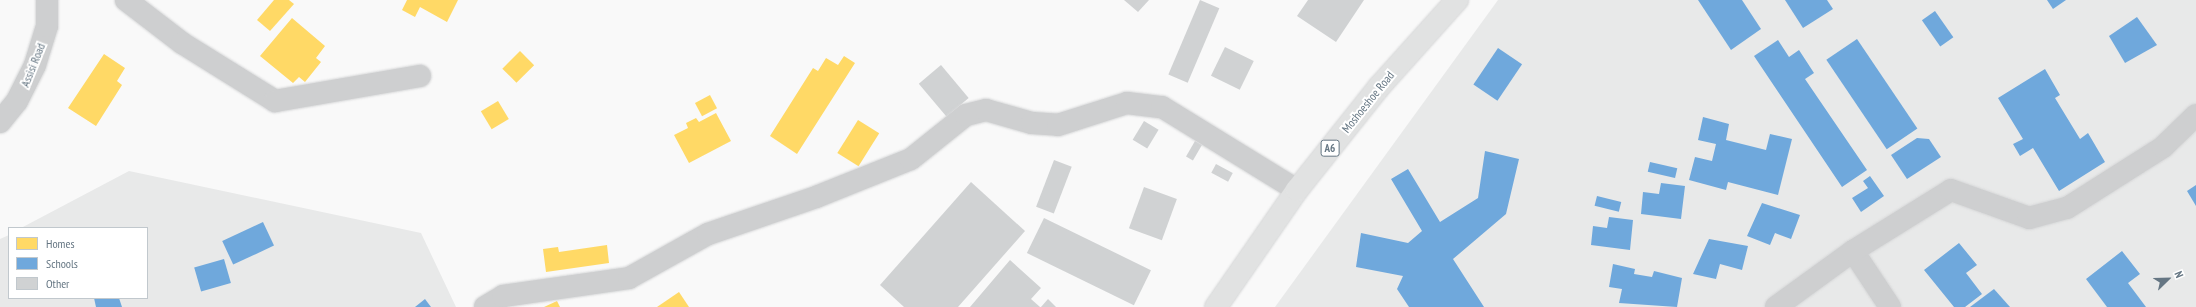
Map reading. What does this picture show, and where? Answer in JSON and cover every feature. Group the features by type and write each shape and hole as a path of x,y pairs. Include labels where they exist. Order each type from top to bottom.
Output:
{"main road":[{"name":"Moshoeshoe Road","path":"1216,307 1297,190 1379,88 1457,0"}],"street":[{"name":"Assisi Road","path":"0,122 18,101 35,64 47,26 47,0"},
{"path":"126,0 182,44 274,101 420,76"},
{"path":"485,307 503,296 629,278 708,234 816,197 911,159 966,115 986,110 1032,123 1058,125 1127,104 1162,107 1297,190"},
{"path":"1776,307 1853,251 1951,190 2029,218 2067,208 2163,147 2196,115"},
{"path":"1853,251 1890,307"}],"shaded area":[{"path":"1498,0 2196,0 2196,307 1275,307"},
{"path":"129,171 421,233 456,307 0,307 0,239 8,235 8,299 148,299 148,227 23,227"}],"building: Homes":[{"path":"274,0 289,0 294,4 270,31 257,20"},
{"path":"407,0 458,0 447,22 420,7 415,17 402,10"},
{"path":"292,18 325,46 316,58 321,62 305,82 299,77 293,83 260,56"},
{"path":"520,51 534,65 516,83 502,69"},
{"path":"104,54 125,68 117,81 122,85 96,126 68,108"},
{"path":"844,56 855,63 797,154 770,136 813,68 818,71 826,58 838,65"},
{"path":"710,95 717,108 702,116 695,103"},
{"path":"498,101 509,119 492,129 481,111"},
{"path":"716,113 731,141 689,163 674,135 688,128 686,123 696,118 699,122"},
{"path":"858,120 879,133 859,166 837,153"},
{"path":"607,245 609,263 546,272 543,249 558,247 559,252"},
{"path":"679,292 689,307 657,307"},
{"path":"557,301 560,307 544,307"}],"building: Schools":[{"path":"1698,0 1742,0 1761,29 1731,50"},
{"path":"1785,0 1827,0 1833,9 1803,28"},
{"path":"2047,0 2066,0 2053,9"},
{"path":"1935,11 1953,37 1940,46 1922,20"},
{"path":"2137,17 2157,45 2125,63 2109,36"},
{"path":"1857,39 1917,129 1887,149 1826,60"},
{"path":"1778,40 1789,57 1799,50 1814,73 1805,79 1867,170 1842,187 1754,56"},
{"path":"1498,48 1522,64 1497,101 1473,84"},
{"path":"2045,69 2060,95 2055,98 2080,139 2088,133 2105,162 2059,191 2033,148 2020,156 2013,144 2023,139 1998,98"},
{"path":"1703,117 1729,124 1726,140 1766,150 1770,134 1792,139 1778,195 1728,182 1726,190 1689,180 1695,157 1712,161 1716,144 1698,140"},
{"path":"1917,138 1929,139 1941,157 1907,179 1891,155"},
{"path":"1485,151 1519,159 1506,214 1453,259 1484,307 1409,307 1397,289 1403,276 1356,267 1361,233 1408,243 1422,231 1391,179 1408,169 1440,222 1478,198"},
{"path":"1650,162 1677,168 1675,178 1648,172"},
{"path":"1870,176 1884,196 1861,212 1852,198 1868,188 1863,181"},
{"path":"1661,183 1685,186 1681,219 1641,214 1643,192 1659,194"},
{"path":"2196,185 2196,206 2187,191"},
{"path":"1597,196 1621,202 1619,212 1595,206"},
{"path":"1762,203 1800,215 1791,239 1775,233 1770,245 1747,236"},
{"path":"1609,217 1633,220 1630,250 1591,245 1593,226 1607,228"},
{"path":"263,222 274,246 233,265 222,241"},
{"path":"1709,239 1748,246 1742,270 1720,264 1716,279 1693,274"},
{"path":"1959,243 1977,265 1966,273 1982,294 1965,307 1954,307 1924,270"},
{"path":"2122,251 2140,274 2128,283 2146,307 2107,307 2086,279"},
{"path":"224,259 231,283 201,292 194,268"},
{"path":"1613,264 1635,269 1634,274 1652,277 1654,271 1682,278 1677,307 1619,303 1622,289 1609,287"},
{"path":"1994,289 2010,307 1970,307"},
{"path":"94,299 119,299 122,307 96,307"},
{"path":"425,299 431,307 415,307"}],"building: Other":[{"path":"1124,0 1149,0 1138,12"},
{"path":"1200,0 1219,8 1188,83 1168,75"},
{"path":"1308,0 1364,0 1336,42 1297,16"},
{"path":"1225,47 1254,61 1240,90 1211,76"},
{"path":"941,65 969,98 946,117 919,84"},
{"path":"1144,121 1159,130 1147,149 1133,140"},
{"path":"1195,141 1202,145 1193,161 1186,157"},
{"path":"1054,160 1072,167 1054,213 1036,207"},
{"path":"1216,164 1233,173 1228,182 1211,173"},
{"path":"971,182 1025,231 958,307 904,307 880,285"},
{"path":"1144,187 1177,199 1162,240 1129,228"},
{"path":"1044,218 1151,270 1134,305 1027,253"},
{"path":"1010,260 1041,288 1031,299 1040,307 970,307"},
{"path":"1048,299 1056,307 1041,307"}]}
